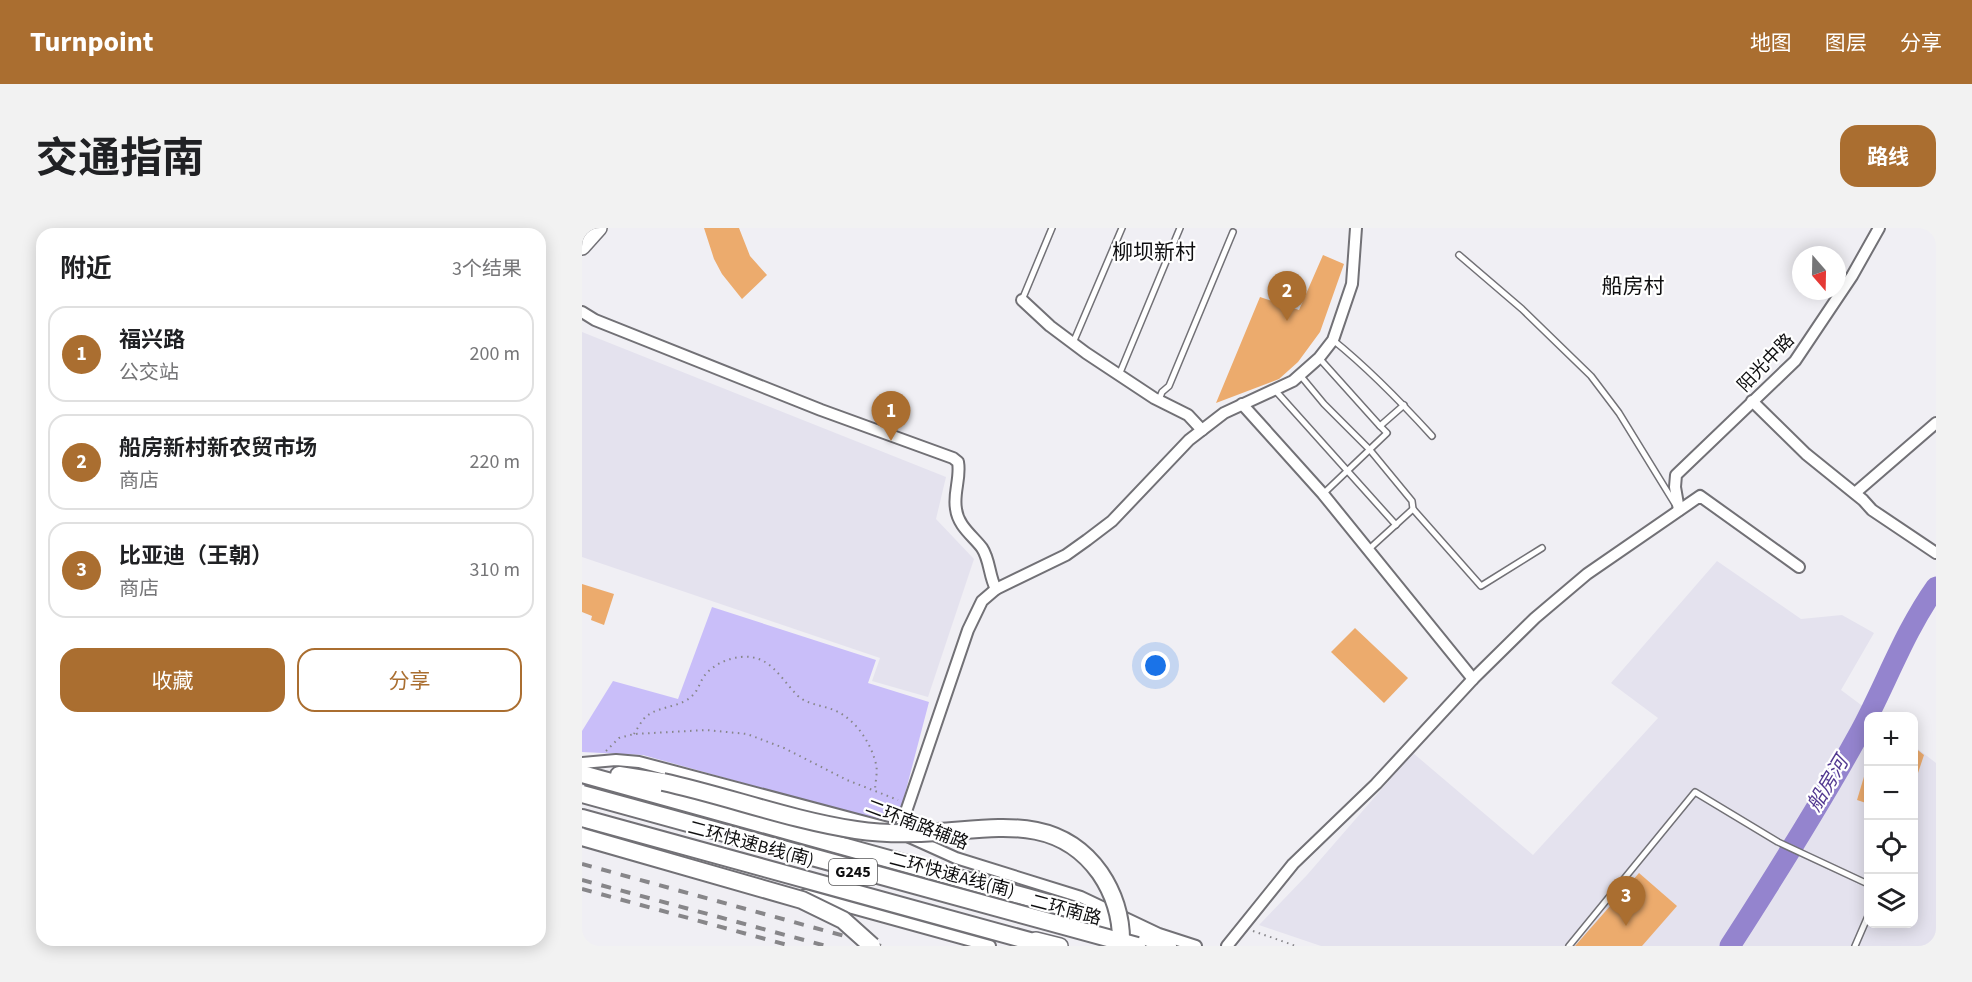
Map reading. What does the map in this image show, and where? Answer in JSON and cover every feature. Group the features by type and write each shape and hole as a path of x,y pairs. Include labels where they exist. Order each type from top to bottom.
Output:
{"highway":[{"path":"586,769 634,777 661,788 1099,917 1168,946"},
{"path":"661,788 856,830 910,833 1011,828 1032,830 1054,836 1071,844 1085,856 1105,881 1118,912 1122,946"},
{"name":"二环快速A线(南)","path":"582,796 1137,946"},
{"name":"二环快速B线(南)","path":"582,817 1048,946"},
{"path":"582,835 802,900 843,920 872,946"}],"main road":[{"path":"582,247 599,228"},
{"path":"582,787 658,818"},
{"name":"二环南路","path":"582,796 1122,946"},
{"name":"二环南路","path":"582,817 1060,946"}],"street":[{"path":"899,832 968,630 982,601 996,589 1066,555 1113,521 1189,440 1224,413 1293,381 1319,358 1333,340 1352,284 1356,228"},
{"name":"阳光中路","path":"1679,510 1675,487 1676,475 1795,361 1852,276 1879,228"},
{"path":"1022,300 1073,343 1119,375 1188,415 1202,430"},
{"path":"582,312 595,320 821,410 953,458 958,462 960,472 954,498 956,513 964,528 987,558 991,579 996,589"},
{"path":"1752,401 1806,454 1855,493 1872,510 1936,553"},
{"path":"1242,404 1323,494 1473,679"},
{"path":"1855,493 1936,423"},
{"path":"1227,946 1293,864 1376,784 1473,679 1535,618 1587,574 1700,496 1799,567"},
{"name":"二环南路辅路","path":"582,763 586,769 623,761 648,764 876,824 956,858 1080,897 1159,934 1196,946"},
{"path":"582,835 990,946"}],"lane":[{"path":"1022,300 1052,228"},
{"path":"1073,343 1122,228"},
{"path":"1119,375 1180,228"},
{"path":"1159,400 1162,392 1169,386 1233,232"},
{"path":"1459,255 1522,309 1591,376 1619,413 1679,510"},
{"path":"1333,340 1356,358 1432,436"},
{"path":"1319,358 1387,434 1323,494"},
{"path":"1300,375 1323,404 1370,450 1412,501 1413,509 1481,586 1542,548"},
{"path":"1274,389 1396,525"},
{"path":"1380,426 1404,405"},
{"path":"1368,550 1413,509"},
{"path":"1569,946 1695,792 1778,842 1864,882"},
{"path":"1855,946 1864,927"}],"path":[{"path":"634,734 647,716 683,702 693,695 706,673 724,660 754,657 765,661 775,669 799,697 836,711 856,726 868,744 876,766 875,791"},
{"path":"586,769 619,738 634,734 706,730 747,734 784,748 847,780 909,805"},
{"path":"1242,927 1296,946"}],"shaded area":[{"path":"582,332 946,477 936,519 974,559 928,697 872,681 880,658 582,557"},
{"path":"1717,561 1801,619 1842,615 1874,633 1841,690 1871,712 1864,712 1864,928 1918,928 1918,749 1936,763 1936,946 1321,946 1259,925 1307,875 1413,753 1533,855 1658,718 1611,683"},
{"path":"712,607 876,660 868,683 929,702 901,809 879,821 643,755 582,752 582,731 613,681 678,699"}],"building":[{"path":"704,228 739,228 750,256 767,275 742,299 722,274 714,259"},
{"path":"1323,255 1344,264 1320,332 1298,362 1279,379 1216,403 1260,297 1299,310"},
{"path":"582,584 614,594 604,625 591,620 592,616 582,612"},
{"path":"1355,628 1408,678 1384,703 1331,652"},
{"path":"1918,750 1924,755 1918,773"},
{"path":"1864,777 1864,802 1857,800"},
{"path":"1639,873 1677,906 1642,946 1575,946"}],"waterway":[{"name":"船房河","path":"1730,946 1845,759 1914,622 1936,587"}],"railway":[{"path":"582,864 881,946"},
{"path":"582,880 826,946"},
{"path":"582,889 791,946"}],"place":[{"name":"船房新村新农贸市场","path":"1287,321"},
{"name":"福兴路","path":"891,441"},
{"name":"比亚迪（王朝）","path":"1626,926"}],"district":[{"name":"柳坝新村","path":"1154,252"},
{"name":"船房村","path":"1633,286"}]}
